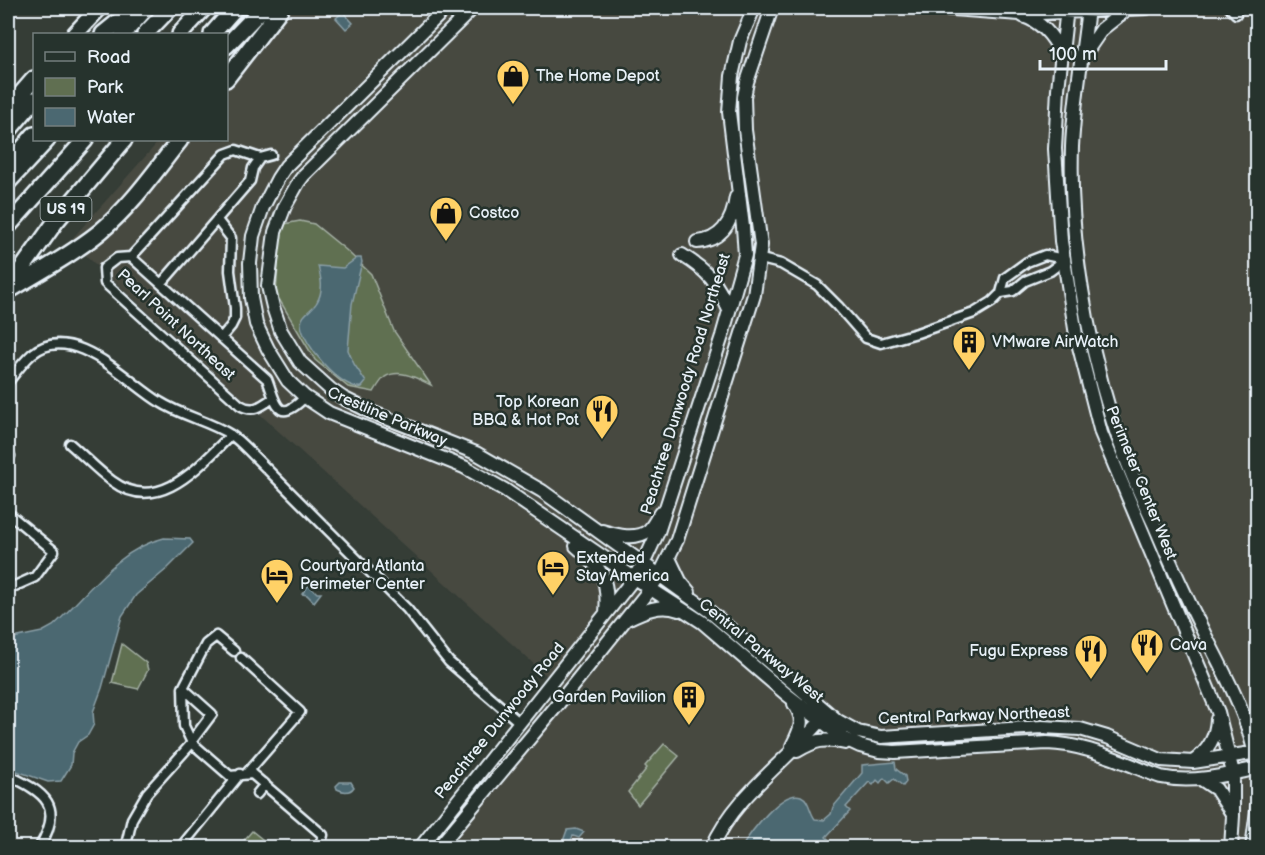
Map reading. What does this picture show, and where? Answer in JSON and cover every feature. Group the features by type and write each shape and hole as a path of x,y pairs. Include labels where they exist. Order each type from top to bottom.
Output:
{"highway":[{"path":"76,33 99,8"},
{"path":"96,33 121,8"},
{"path":"104,33 135,8"},
{"path":"124,33 146,8"},
{"path":"146,33 170,8"},
{"path":"181,33 204,8"},
{"path":"213,33 235,8"},
{"path":"228,44 263,8"},
{"path":"228,75 281,8"},
{"path":"8,109 33,80"},
{"path":"8,131 33,101"},
{"path":"8,166 33,136"},
{"path":"8,182 46,141"},
{"name":"US 19","path":"8,226 85,141"},
{"path":"8,290 101,231 130,202 179,141"},
{"name":"US 19","path":"8,290 63,212 122,142"}],"main road":[{"name":"Crestline Parkway","path":"446,8 286,166 278,178 263,207 253,236 250,298 256,324 288,381 305,397 328,413 467,468 534,509 650,589"},
{"name":"Crestline Parkway","path":"473,8 298,183 275,231 268,286 273,307 281,331 300,362 330,389 371,412 476,453 514,474 542,491 659,576"},
{"name":"Peachtree Dunwoody Road Northeast","path":"605,614 643,565 658,532 745,255 730,131 730,94 740,41 754,8"},
{"path":"624,621 659,576 677,540 754,295 760,259 759,228 745,130 744,105 747,82 772,8"},
{"path":"939,8 1020,14 1146,8"},
{"name":"Perimeter Center West","path":"1088,9 1072,149 1072,190 1078,258 1090,332 1119,440 1157,532 1245,720 1256,753 1257,767"},
{"name":"Perimeter Center West","path":"1067,10 1061,54 1055,149 1064,260 1076,335 1099,427 1218,712 1233,773 1231,848"},
{"path":"1081,58 1102,29 1126,10"},
{"path":"1020,14 1041,26 1052,37 1061,54"},
{"path":"382,71 398,82"},
{"path":"697,242 715,237 725,229 735,208 737,184"},
{"path":"682,255 705,269 720,289 729,310"},
{"path":"364,429 371,412"},
{"path":"505,490 514,474"},
{"path":"595,529 622,537 637,536 649,530 668,502"},
{"path":"534,509 600,568 607,593 605,614"},
{"path":"669,558 680,581 698,603"},
{"name":"Central Parkway West","path":"659,576 738,635 824,717"},
{"name":"Central Parkway West","path":"650,589 690,614 786,694 824,717"},
{"path":"624,621 646,610 660,607 690,614"},
{"name":"Peachtree Dunwoody Road","path":"420,848 605,614"},
{"name":"Peachtree Dunwoody Road","path":"438,848 624,621"},
{"path":"754,666 763,657"},
{"path":"785,758 799,732 802,721 801,713 786,694"},
{"path":"1193,762 1211,743 1217,727 1218,712"},
{"path":"712,848 724,823 738,805 824,717"},
{"name":"Central Parkway Northeast","path":"824,717 845,739 879,751 1047,743 1078,746 1161,777 1201,779 1257,767"},
{"name":"Central Parkway Northeast","path":"824,717 858,732 882,737 1042,727 1080,729 1107,737 1161,760 1193,762 1256,753"},
{"path":"1245,720 1257,732"},
{"path":"785,758 819,740 860,746"},
{"path":"1201,779 1216,789 1233,816"},
{"path":"1252,848 1257,803"}],"street":[{"path":"1230,8 1236,14 1236,8"},
{"path":"131,257 225,154 236,150 260,158 271,155"},
{"path":"161,284 250,181 253,168 260,158"},
{"name":"Pearl Point Northeast","path":"217,220 231,238 230,271 235,308 235,318 221,338"},
{"path":"745,255 782,264 817,285 866,338 881,343 974,313 992,302 1001,293 1005,278 1027,262 1045,255 1064,260 1078,258"},
{"name":"Pearl Point Northeast","path":"131,257 161,284 267,379 273,398 263,406 254,409 240,405 105,283 104,268 117,258 131,257"},
{"path":"1001,293 1013,291 1025,281 1050,271 1064,260"},
{"path":"8,382 38,350 58,344 68,346 100,357 161,403 231,435 257,458 407,609 449,662 520,723"},
{"path":"273,398 275,404 286,411 294,408 305,397"},
{"path":"70,444 114,482 127,489 156,492 177,483 195,470 231,435"},
{"path":"8,452 10,456 8,459"},
{"path":"8,513 54,551 35,577 8,589"},
{"path":"234,651 216,636 206,644 183,688 184,726 192,742 230,776 246,774 265,784 323,835 319,848"},
{"path":"180,848 300,712 241,658"},
{"path":"135,848 126,845 132,819 147,793 192,742 212,714 183,688"},
{"path":"8,775 32,787 47,801 51,823 39,848"},
{"path":"257,794 265,784"}],"shaded area":[{"path":"278,8 1257,8 1257,847 429,847 559,687 70,241 159,141 228,141 228,64"}],"green space":[{"path":"300,221 314,224 371,274 394,331 431,385 409,375 397,374 385,377 374,392 348,387 315,360 276,294 280,237 284,224"},
{"path":"122,644 146,663 148,670 138,689 112,683"},
{"path":"664,744 679,756 638,805 628,792 647,768 645,766"},
{"path":"252,831 272,847 238,847"}],"water":[{"path":"343,12 353,23 346,29 336,18"},
{"path":"357,258 361,258 362,262 352,304 348,350 366,382 362,387 344,382 324,364 308,343 301,324 303,317 315,305 321,293 318,266 343,268"},
{"path":"164,538 190,539 193,543 136,595 122,616 93,712 94,724 88,735 78,742 72,753 71,765 61,781 48,782 8,768 8,639 42,632 53,626 117,563 147,544"},
{"path":"309,585 317,593 321,593 314,602 307,595 302,594"},
{"path":"895,762 896,769 905,776 906,782 903,786 894,779 889,783 884,778 880,783 877,780 873,785 869,782 846,807 850,811 826,837 834,844 830,847 742,847 767,814 785,799 801,796 806,800 815,819 824,820 862,773 862,765"},
{"path":"340,782 351,782 354,787 348,791 339,790 336,786"},
{"path":"576,829 584,832 579,838 573,836 570,843 578,846 579,844 581,847 561,847 567,830"}],"place":[{"name":"The Home Depot","path":"513,105"},
{"name":"Costco","path":"446,242"},
{"name":"VMware AirWatch","path":"969,371"},
{"name":"Top Korean BBQ & Hot Pot","path":"602,440"},
{"name":"Extended Stay America","path":"553,596"},
{"name":"Courtyard Atlanta Perimeter Center","path":"277,604"},
{"name":"Cava","path":"1147,674"},
{"name":"Fugu Express","path":"1091,680"},
{"name":"Garden Pavilion","path":"689,726"}]}
